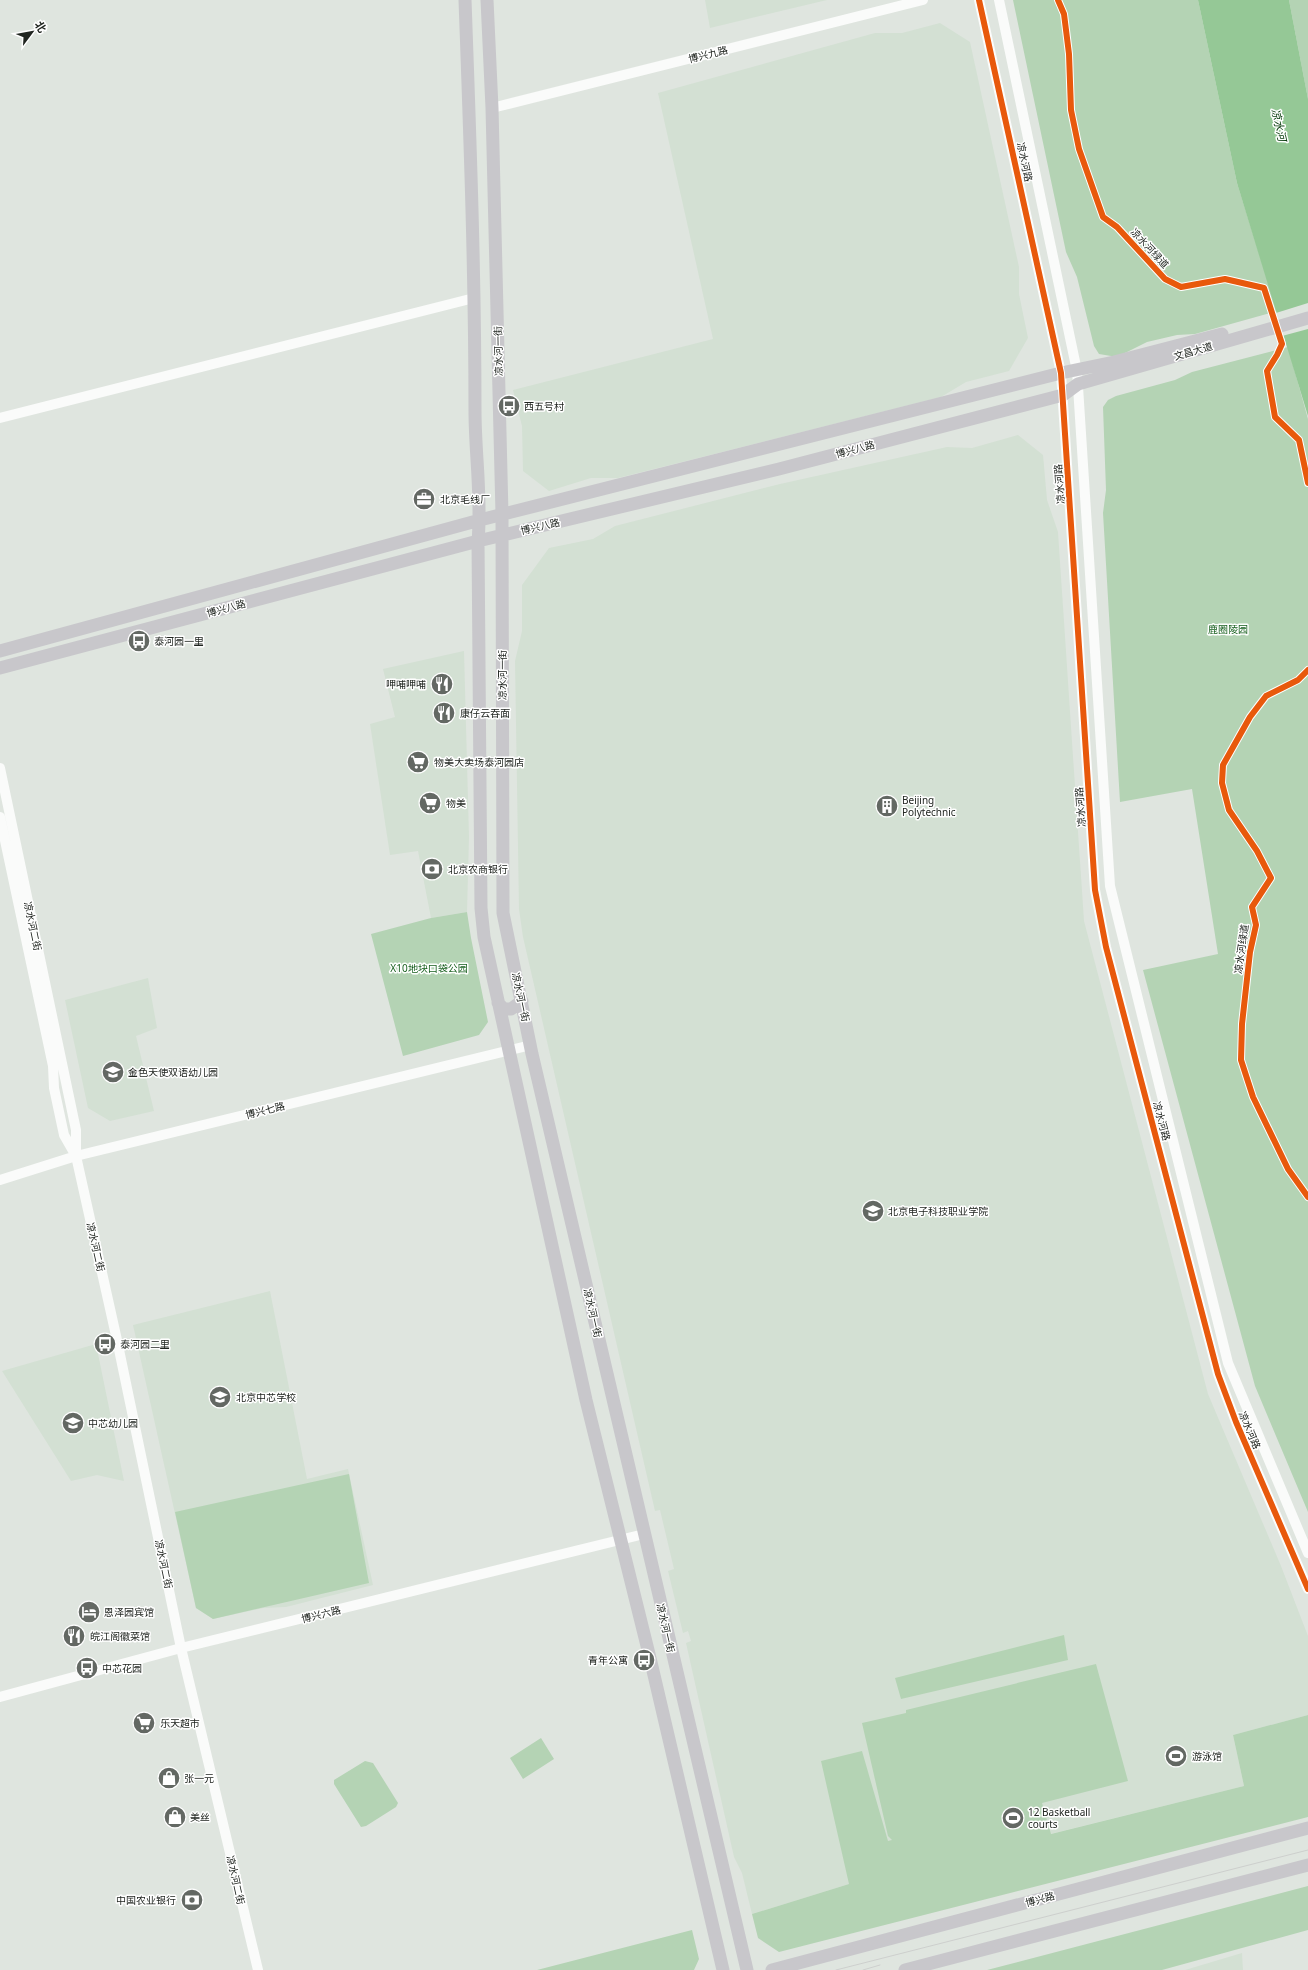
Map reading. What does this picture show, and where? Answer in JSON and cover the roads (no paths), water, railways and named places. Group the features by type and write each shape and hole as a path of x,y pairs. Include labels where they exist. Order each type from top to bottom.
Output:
{"main road":[{"path":"465,0 474,298 475,442 480,520 478,541 481,908 484,937 586,1400 622,1539 723,1970"},
{"name":"凉水河一街","path":"487,0 492,108 502,514 503,913 530,1045 747,1970"},
{"name":"文昌大道","path":"1259,328 1308,309"},
{"name":"文昌大道","path":"1078,377 1259,328 1308,318"},
{"name":"博兴八路","path":"0,652 502,514 1060,373 1078,377 1063,395 779,469 478,541 0,668"},
{"path":"498,1003 504,1009 511,1009 522,1001"},
{"name":"博兴路","path":"772,1970 1308,1828"},
{"path":"905,1970 1308,1865"}],"street":[{"name":"博兴九路","path":"492,108 923,0"},
{"name":"凉水河路","path":"979,0 1060,373 1063,395 1096,890 1106,947 1218,1374 1236,1422 1308,1589"},
{"name":"凉水河路","path":"999,0 1078,377 1110,886 1228,1363 1308,1553"},
{"path":"0,418 474,298"},
{"name":"凉水河二街","path":"0,768 76,1130 76,1156 117,1340 181,1648 258,1970"},
{"name":"凉水河二街","path":"0,817 52,1066 54,1088 64,1135 76,1156"},
{"name":"博兴七路","path":"0,1180 76,1156 530,1045"},
{"name":"博兴六路","path":"0,1698 181,1648 644,1534"}],"water":[{"name":"凉水河","path":"1198,0 1289,0 1308,99 1308,416 1237,183"}],"tram line":[{"path":"836,1970 1308,1850"},
{"path":"863,1970 880,1965"}],"place":[{"name":"西五号村","path":"509,406"},
{"name":"北京毛线厂","path":"424,499"},
{"name":"泰河园一里","path":"139,641"},
{"name":"呷哺呷哺","path":"442,684"},
{"name":"康仔云吞面","path":"444,713"},
{"name":"物美大卖场泰河园店","path":"418,762"},
{"name":"物美","path":"430,803"},
{"name":"Beijing Polytechnic","path":"887,806"},
{"name":"北京农商银行","path":"432,869"},
{"name":"金色天使双语幼儿园","path":"113,1072"},
{"name":"北京电子科技职业学院","path":"873,1211"},
{"name":"泰河园二里","path":"105,1344"},
{"name":"北京中芯学校","path":"220,1397"},
{"name":"中芯幼儿园","path":"73,1423"},
{"name":"恩泽园宾馆","path":"89,1612"},
{"name":"皖江阁徽菜馆","path":"74,1636"},
{"name":"青年公寓","path":"644,1660"},
{"name":"中芯花园","path":"87,1668"},
{"name":"乐天超市","path":"144,1723"},
{"name":"游泳馆","path":"1176,1756"},
{"name":"张一元","path":"169,1778"},
{"name":"美丝","path":"175,1817"},
{"name":"12 Basketball courts","path":"1013,1818"},
{"name":"中国农业银行","path":"192,1900"}],"park label":[{"name":"鹿圈陵园","path":"1228,629"},
{"name":"X10地块口袋公园","path":"429,968"}]}
